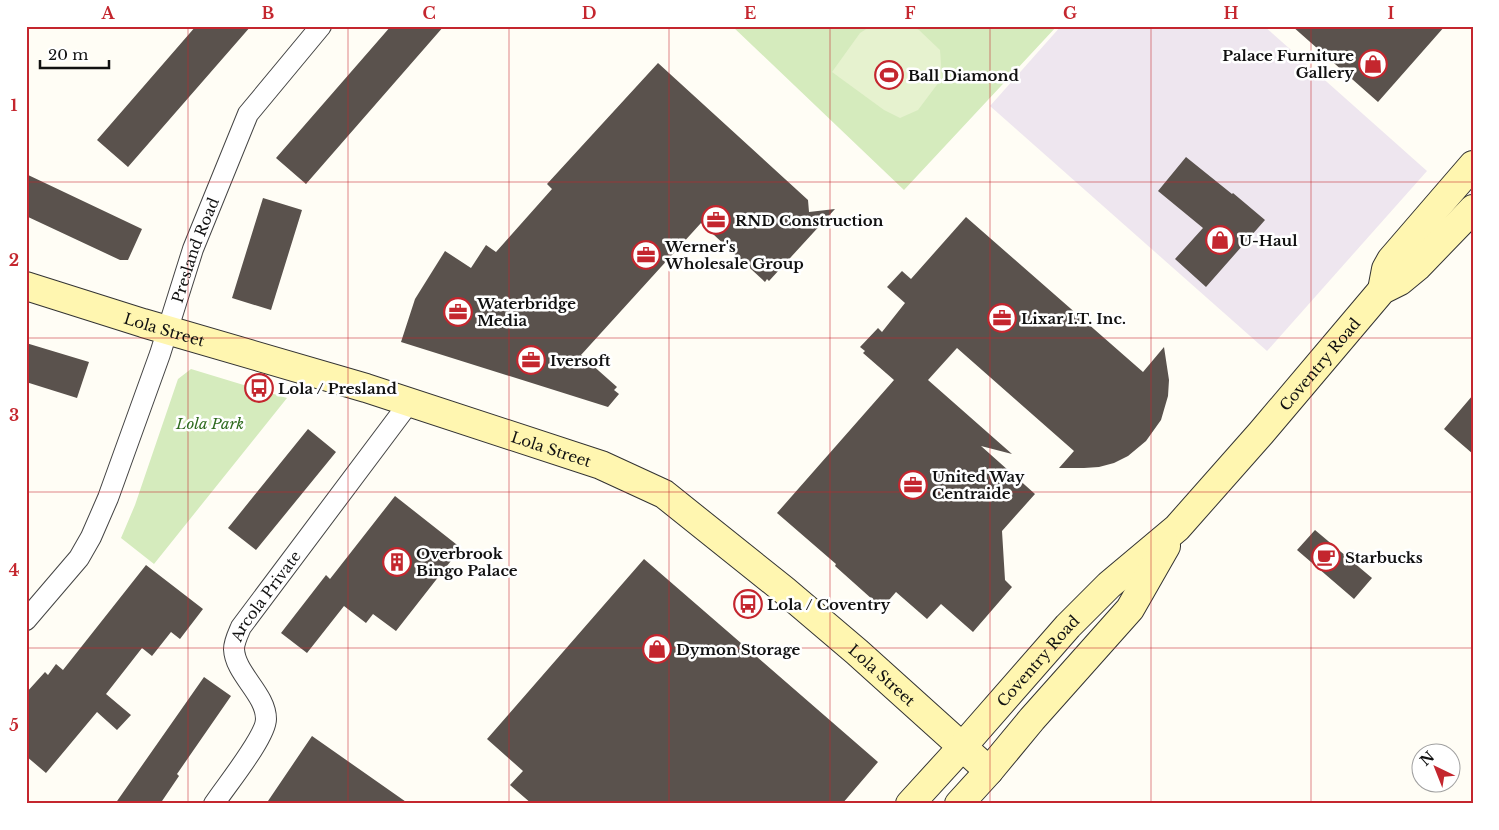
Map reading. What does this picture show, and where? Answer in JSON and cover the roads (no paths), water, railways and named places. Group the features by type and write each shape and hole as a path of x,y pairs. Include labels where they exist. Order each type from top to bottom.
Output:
{"main road":[{"name":"Coventry Road","path":"1382,290 1386,270 1391,260 1473,165"},
{"name":"Coventry Road","path":"910,804 1068,626 1109,585 1177,528 1262,433 1382,290 1400,281 1418,267 1473,209"},
{"name":"Lola Street","path":"26,286 366,388 601,465 664,494 784,590 857,652 990,771"},
{"name":"Coventry Road","path":"959,804 990,771 1032,718 1130,609 1177,528"}],"street":[{"name":"Presland Road","path":"26,620 79,558 91,537 112,490 168,330 193,249 248,114 321,26"},
{"name":"Arcola Private","path":"214,804 259,740 266,720 261,701 238,662 234,650 241,627 409,403"}],"place":[{"name":"Palace Furniture Gallery","path":"1373,64"},
{"name":"Ball Diamond","path":"889,75"},
{"name":"RND Construction","path":"716,220"},
{"name":"U-Haul","path":"1220,240"},
{"name":"Werner's Wholesale Group","path":"646,255"},
{"name":"Waterbridge Media","path":"458,312"},
{"name":"Lixar I.T. Inc.","path":"1002,318"},
{"name":"Iversoft","path":"531,360"},
{"name":"Lola / Presland","path":"259,388"},
{"name":"United Way Centraide","path":"913,485"},
{"name":"Starbucks","path":"1326,557"},
{"name":"Overbrook Bingo Palace","path":"397,562"},
{"name":"Lola / Coventry","path":"748,604"},
{"name":"Dymon Storage","path":"657,649"}],"park label":[{"name":"Lola Park","path":"210,423"}]}
